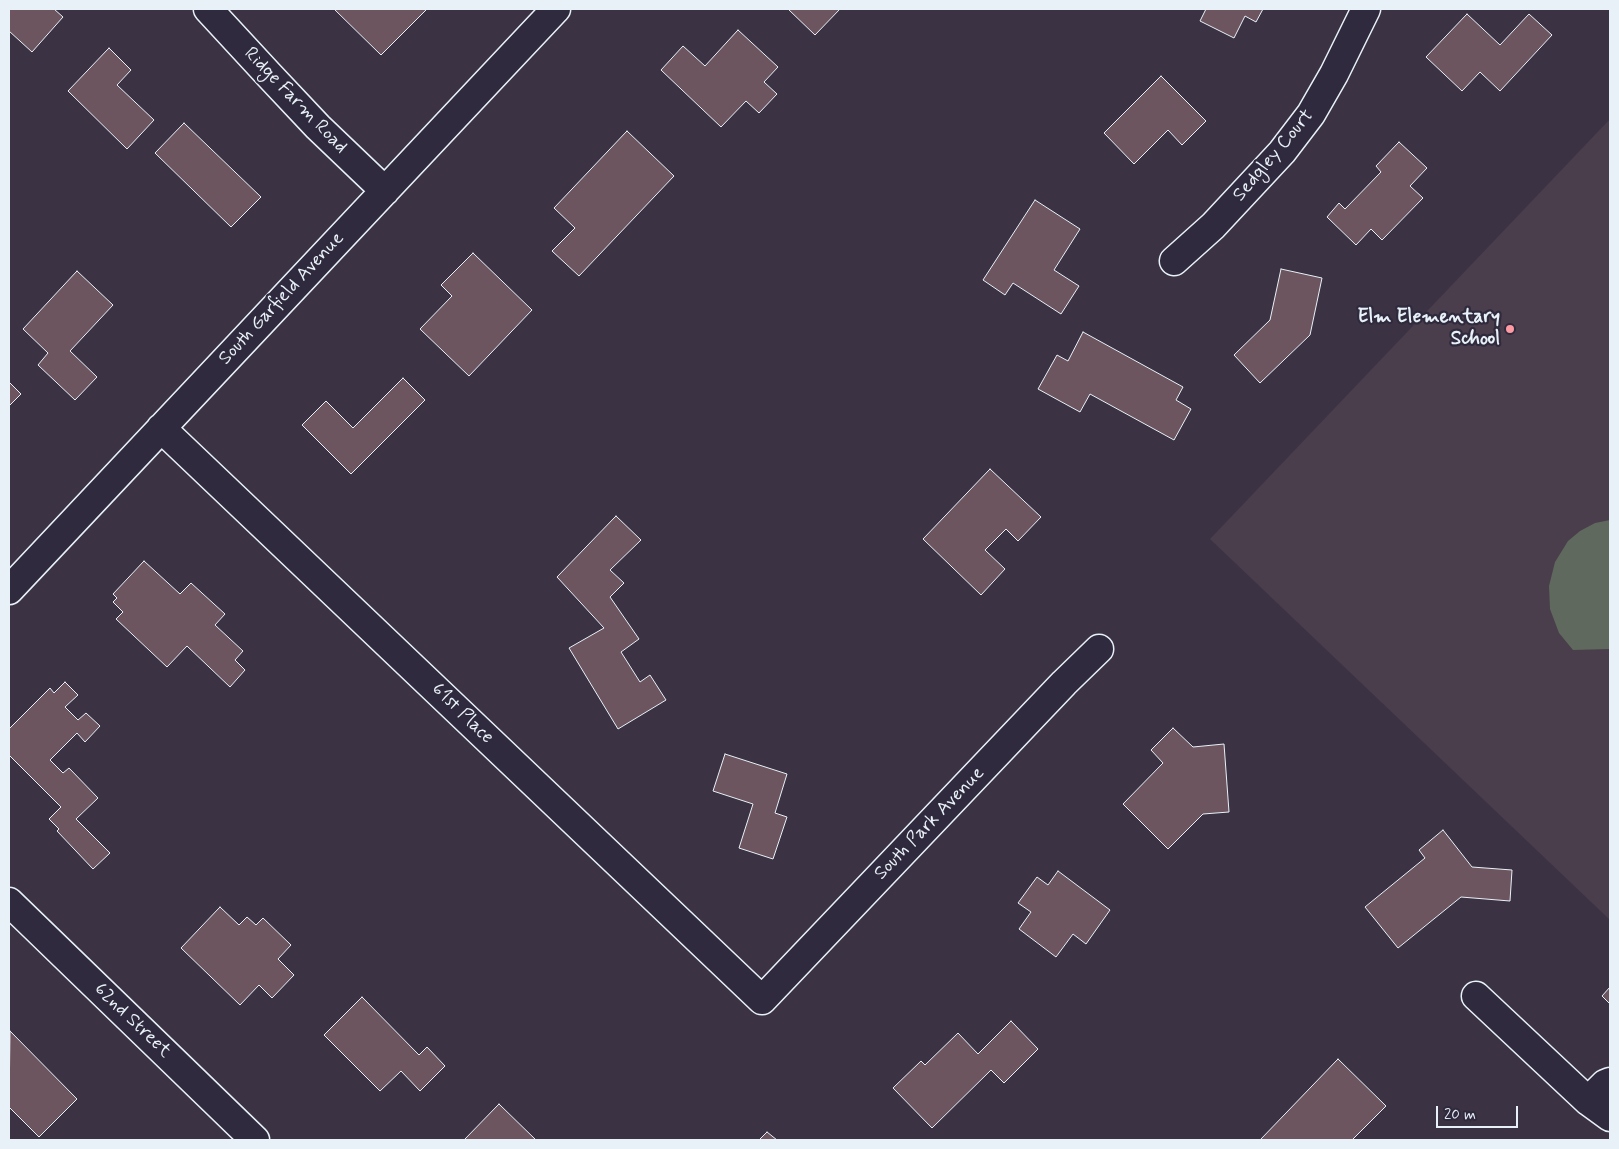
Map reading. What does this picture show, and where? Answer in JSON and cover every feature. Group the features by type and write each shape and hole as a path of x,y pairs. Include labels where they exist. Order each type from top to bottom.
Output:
{"street":[{"name":"Ridge Farm Road","path":"208,9 281,88 385,190"},
{"name":"South Garfield Avenue","path":"9,590 556,9"},
{"name":"Sedgley Court","path":"1174,260 1213,226 1276,159 1312,114 1366,9"},
{"name":"61st Place","path":"161,428 762,1000"},
{"name":"South Park Avenue","path":"762,1000 1064,683 1099,649"},
{"name":"62nd Street","path":"9,902 255,1140"},
{"path":"1476,996 1588,1101 1610,1117"},
{"path":"1588,1101 1610,1082"}],"shaded area":[{"name":"Elm Elementary School","path":"1610,119 1610,920 1210,539"}],"green space":[{"path":"1610,520 1610,649 1573,650 1559,633 1550,609 1549,586 1555,562 1568,541 1580,531 1595,523"}],"building":[{"path":"9,9 54,9 63,17 32,52 9,31"},
{"path":"334,9 427,9 381,55"},
{"path":"788,9 840,9 815,35"},
{"path":"1206,9 1263,9 1256,22 1245,16 1234,38 1200,21"},
{"path":"1467,14 1500,45 1529,14 1552,35 1500,91 1480,72 1462,91 1426,57"},
{"path":"738,30 778,67 764,82 777,94 759,113 746,101 721,127 661,70 683,46 705,66"},
{"path":"109,48 131,70 117,85 154,120 127,149 68,91"},
{"path":"1161,76 1206,121 1182,145 1168,130 1134,164 1104,133"},
{"path":"184,123 261,197 231,227 155,153"},
{"path":"627,131 674,176 579,276 552,251 575,228 554,208"},
{"path":"1399,142 1427,168 1410,186 1423,198 1382,240 1371,229 1356,245 1327,217 1339,203 1345,209 1381,172 1376,166"},
{"path":"1035,200 1080,229 1054,270 1079,286 1061,314 1013,283 1005,295 983,280"},
{"path":"473,253 532,310 469,376 420,329 452,296 441,285"},
{"path":"1281,269 1322,278 1310,335 1260,383 1234,355 1270,320"},
{"path":"77,271 113,305 70,351 97,377 75,400 38,365 48,353 23,329"},
{"path":"1083,332 1183,387 1176,400 1191,409 1174,440 1090,394 1080,412 1038,389 1057,355 1068,361"},
{"path":"403,378 425,400 351,474 302,425 326,401 353,428"},
{"path":"9,382 21,394 9,406"},
{"path":"990,469 1041,517 1018,541 1006,529 985,550 1005,569 981,595 923,539"},
{"path":"616,516 641,540 610,570 624,583 610,597 639,639 621,652 640,682 650,675 666,700 618,729 569,648 604,628 557,577"},
{"path":"144,561 180,594 191,583 225,614 215,625 243,651 235,660 245,670 230,687 187,646 167,667 116,619 123,612 113,602 117,598 113,594"},
{"path":"65,682 78,695 65,707 78,720 86,713 100,726 85,742 77,733 50,760 63,773 69,768 98,798 76,819 110,853 93,869 57,831 59,829 49,819 61,807 9,755 9,729 50,688 54,693"},
{"path":"1173,728 1193,747 1224,744 1229,812 1203,814 1168,849 1123,804 1163,763 1151,750"},
{"path":"725,754 787,774 775,813 787,817 773,859 739,848 753,804 713,791"},
{"path":"1443,830 1472,867 1512,870 1510,901 1461,897 1398,948 1365,907 1425,858 1419,850"},
{"path":"1058,871 1110,910 1086,944 1073,934 1056,957 1019,929 1031,912 1018,903 1037,877 1048,885"},
{"path":"220,907 239,925 247,917 256,925 263,918 291,945 278,959 294,975 272,998 259,985 240,1005 181,948"},
{"path":"1610,987 1610,1004 1602,996"},
{"path":"362,997 419,1055 427,1047 445,1066 420,1091 401,1071 380,1091 324,1035"},
{"path":"1011,1021 1038,1049 1004,1083 991,1070 932,1128 893,1088 921,1061 925,1065 958,1033 978,1054"},
{"path":"10,1031 77,1099 39,1137 9,1107"},
{"path":"1338,1059 1386,1106 1352,1140 1260,1140"},
{"path":"499,1104 536,1140 464,1140"},
{"path":"767,1132 777,1140 759,1140"}],"place":[{"name":"Elm Elementary School","path":"1510,329"}]}
